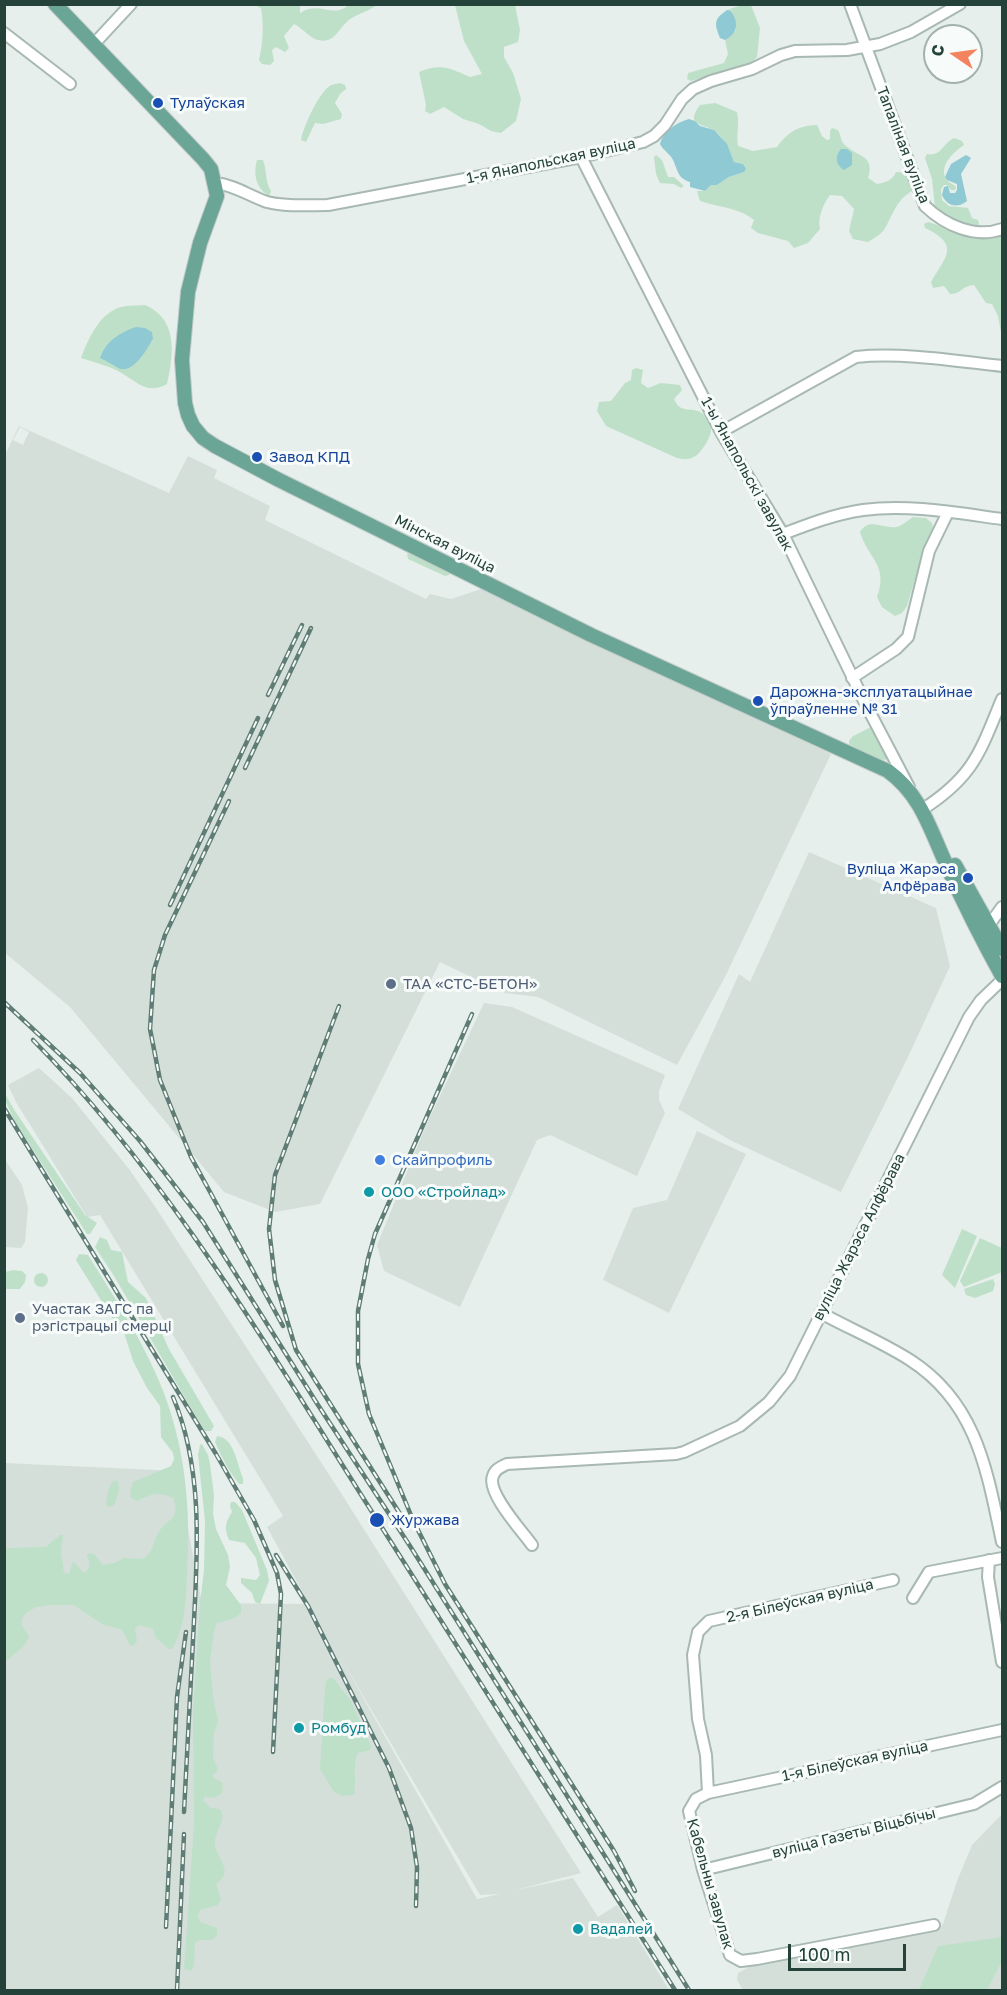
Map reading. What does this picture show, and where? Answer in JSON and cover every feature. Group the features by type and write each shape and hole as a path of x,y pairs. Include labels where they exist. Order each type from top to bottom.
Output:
{"main road":[{"path":"55,4 203,159 211,170 215,183"},
{"name":"Мінская вуліца","path":"215,183 217,196 215,205 200,243 194,266 184,326 182,360 185,403 193,426 203,438 214,446 277,478 591,635 888,771 912,792 923,809 965,880 984,930"},
{"path":"984,930 1002,950"},
{"path":"984,930 1002,978"}],"street":[{"path":"93,45 131,4"},
{"name":"Тапаліная вуліца","path":"850,4 925,206 937,218 956,227 978,232 1002,229"},
{"name":"1-я Янапольская вуліца","path":"215,183 226,184 242,189 251,196 290,206 328,205 581,157 643,142 654,136 665,125 682,99 693,89 711,81 752,69 795,51 866,48 911,32 960,4"},
{"path":"4,33 70,84"},
{"name":"1-ы Янапольскі завулак","path":"581,157 721,432 783,534 852,678 912,792"},
{"path":"721,432 856,357 938,359 1002,366"},
{"path":"783,534 825,518 863,510 887,508 948,512 1002,519"},
{"path":"852,678 897,649 908,637 929,551 948,512"},
{"path":"923,809 943,796 964,777 978,757 1002,699"},
{"path":"984,930 1002,907"},
{"name":"вуліца Жарэса Алфёрава","path":"532,1545 497,1498 492,1486 492,1477 497,1469 507,1464 676,1454 740,1426 769,1402 790,1376 969,1017 981,999 1002,978"},
{"path":"821,1313 911,1360 939,1384 958,1405 969,1423 984,1461 1002,1542"},
{"path":"912,1598 929,1572 1002,1558"},
{"path":"989,1560 988,1578 1002,1662"},
{"name":"2-я Білеўская вуліца","path":"708,1793 706,1755 698,1719 693,1655 698,1632 709,1621 893,1580"},
{"name":"1-я Білеўская вуліца","path":"708,1793 1002,1730"},
{"name":"вуліца Газеты Віцьбічы","path":"703,1870 974,1804 1002,1787"},
{"name":"Кабельны завулак","path":"708,1793 696,1799 689,1811 703,1870 730,1955 741,1961 934,1925"}],"shaded area":[{"name":"Завод КПД","path":"19,426 169,493 188,456 217,470 214,478 270,506 265,520 426,599 430,594 451,599 481,589 831,754 725,977 677,1065 538,997 505,993 440,962 320,1204 275,1212 224,1192 70,1007 5,953 4,457","holes":["20,427 29,432 23,445 13,440"]},
{"path":"809,852 936,908 950,966 841,1192 730,1140 678,1109 739,974 750,982"},
{"path":"484,1003 512,1007 665,1075 659,1091 659,1100 665,1113 637,1176 550,1135 537,1140 460,1307 384,1271 377,1245 427,1123"},
{"path":"39,1068 72,1098 129,1169 341,1493 581,1873 516,1890 573,1878 598,1917 617,1905 669,1990 5,1990 5,1463 177,1471 202,1603 309,1604 267,1527 283,1516 100,1215 87,1217 16,1102 8,1085","holes":["339,1655 480,1895 500,1894 477,1899"]},
{"path":"697,1131 746,1154 669,1313 603,1280 633,1208 667,1200"},
{"path":"4,1158 22,1185 28,1208 25,1242 21,1248 5,1247"},
{"path":"1002,1814 1002,1990 743,1990 737,1980 738,1973 758,1962 940,1928 972,1845"}],"green space":[{"path":"257,5 300,5 300,13 313,8 338,10 348,5 377,5 348,21 329,40 315,39 294,24 284,36 289,48 285,52 276,47 272,50 274,61 270,65 262,64 259,60 263,21 261,8"},
{"path":"455,5 515,5 520,30 518,42 504,47 504,57 513,73 521,99 516,121 501,133 463,119 444,107 430,114 425,111 426,105 419,72 440,67 470,77 482,74 464,41"},
{"path":"742,5 751,5 760,28 757,57 751,63 691,81 687,79 688,73 724,63 728,54 725,40 736,30 732,11 727,10"},
{"path":"340,83 345,85 346,89 335,103 342,114 341,119 323,124 315,123 306,142 301,140 317,102 326,89"},
{"path":"715,103 737,112 738,146 753,151 777,147 794,131 817,125 822,136 827,140 830,139 832,128 838,130 843,143 848,148 867,160 870,170 868,178 877,184 888,181 896,172 908,173 913,183 912,191 898,203 884,230 868,242 853,239 849,231 854,209 842,196 830,195 821,212 820,229 808,243 794,248 788,241 758,233 751,228 754,220 748,216 736,210 700,201 697,191 705,191 711,185 717,185 729,177 744,172 743,164 734,162 720,136 694,120 700,105"},
{"path":"954,138 962,141 964,145 949,158 944,172 947,180 956,187 955,190 951,190 944,185 941,189 942,200 949,206 968,208 972,218 978,220 977,227 958,224 941,214 935,207 932,179 925,158 927,154 939,152"},
{"path":"656,155 662,160 668,177 674,177 684,186 681,188 674,184 660,183 656,174 654,157"},
{"path":"257,160 263,160 271,191 269,196 258,185 255,171"},
{"path":"928,222 972,238 991,238 1002,234 1002,338 998,316 992,304 986,303 974,285 953,294 950,294 944,286 933,288 931,282 942,265 947,251 943,240 925,228 924,224"},
{"path":"145,305 156,311 163,319 171,338 172,350 167,384 152,388 140,385 116,370 81,358 95,328 106,315 121,307","holes":["153,339 141,357 118,368 101,358"]},
{"path":"636,368 643,370 641,383 648,388 661,383 680,385 682,390 674,399 677,404 683,409 698,411 707,417 711,433 703,449 694,457 677,458 606,426 597,411 599,402 611,401 625,383 631,380 632,370"},
{"path":"913,517 926,518 933,527 907,606 902,613 895,616 882,607 877,597 881,577 879,569 860,532 872,524 898,526"},
{"path":"411,552 449,571 449,575 445,576 408,559 407,554"},
{"path":"872,728 887,757 886,760 877,759 849,744 853,736"},
{"path":"4,1092 85,1215 97,1223 90,1234 87,1234 15,1122 5,1100"},
{"path":"962,1229 977,1236 955,1288 942,1275"},
{"path":"100,1237 107,1240 111,1250 122,1252 128,1282 146,1298 169,1349 214,1426 211,1431 205,1431 95,1247"},
{"path":"980,1238 1002,1248 1002,1272 964,1287 960,1281"},
{"path":"79,1254 88,1255 130,1324 158,1378 178,1439 185,1483 188,1528 186,1602 183,1622 172,1649 156,1638 153,1629 139,1625 135,1629 137,1641 133,1646 130,1645 122,1630 102,1624 74,1605 36,1607 26,1613 22,1619 22,1625 29,1637 24,1646 5,1662 5,1548 46,1547 63,1535 61,1552 64,1573 69,1574 73,1561 84,1573 90,1566 88,1553 94,1554 103,1565 124,1558 143,1559 150,1552 158,1534 176,1510 173,1498 163,1495 151,1495 137,1501 131,1498 130,1491 133,1482 171,1466 174,1459 173,1453 161,1437 160,1406 147,1388 133,1361 122,1326 112,1318 76,1260"},
{"path":"22,1271 26,1275 25,1282 20,1289 5,1289 5,1272"},
{"path":"38,1273 44,1273 48,1280 44,1287 38,1287 34,1283 34,1277"},
{"path":"993,1279 995,1284 993,1291 975,1298 966,1295 964,1289"},
{"path":"217,1436 223,1438 232,1447 243,1484 239,1484 226,1464 215,1442"},
{"path":"202,1444 210,1464 216,1529 228,1555 230,1567 226,1585 241,1605 241,1613 235,1618 217,1623 214,1632 210,1661 218,1721 214,1734 213,1757 218,1770 213,1775 222,1782 223,1788 221,1794 214,1798 205,1797 203,1800 211,1808 220,1809 222,1813 215,1846 225,1873 216,1884 221,1899 218,1905 200,1910 198,1916 200,1922 217,1928 217,1935 212,1940 200,1940 195,1943 194,1966 191,1971 184,1969 194,1824 193,1711 204,1570 205,1521 198,1455"},
{"path":"117,1480 118,1496 114,1505 109,1507 106,1505 109,1489 113,1481"},
{"path":"231,1502 235,1502 242,1510 267,1570 269,1581 260,1604 255,1602 252,1593 241,1583 241,1578 256,1580 260,1575 256,1558 245,1543 229,1540 227,1536 226,1526 232,1512"},
{"path":"333,1678 351,1701 371,1746 370,1750 358,1753 355,1763 354,1795 342,1796 334,1792 320,1769 325,1689 326,1681"},
{"path":"1002,1937 1002,1961 987,1990 919,1990 938,1946"}],"water":[{"path":"727,10 734,15 736,27 733,34 725,40 720,38 716,22"},
{"path":"689,119 700,126 714,130 727,144 734,162 743,164 746,169 744,172 729,177 717,185 711,185 705,191 690,187 690,182 680,176 672,158 660,144 664,135 671,128"},
{"path":"841,149 847,149 852,153 852,165 844,170 837,161 837,155"},
{"path":"966,155 971,158 961,174 967,201 956,206 947,202 942,195 944,187 948,186 950,193 955,193 957,190 957,184 945,177 951,164"},
{"path":"136,327 152,332 153,339 134,365 124,369 118,368 100,358 114,338"}],"railway":[{"path":"268,695 302,625"},
{"path":"245,768 311,628"},
{"path":"170,905 258,718"},
{"path":"229,801 165,935 154,970 150,1029 160,1080 191,1157 283,1326"},
{"path":"4,1002 80,1073 140,1141 203,1222 689,1990"},
{"path":"339,1006 275,1175 269,1229 275,1280 296,1350 409,1528"},
{"path":"472,1014 375,1234 358,1311 358,1364 369,1414 413,1520 445,1584 614,1851 635,1891"},
{"path":"33,1040 81,1091 168,1200 248,1316 675,1990"},
{"path":"4,1108 216,1454 254,1520 277,1573 281,1594 273,1752"},
{"path":"173,1397 190,1456 197,1548 184,1812"},
{"path":"276,1555 308,1606 389,1768 411,1828 417,1867 416,1906"},
{"path":"166,1927 177,1697 186,1632"},
{"path":"177,1990 184,1834"}],"place":[{"name":"Тулаўская","path":"158,103"},
{"name":"Завод КПД","path":"257,457"},
{"name":"Дарожна-эксплуатацыйнае ўпраўленне № 31","path":"758,701"},
{"name":"Вуліца Жарэса Алфёрава","path":"968,878"},
{"name":"ТАА «СТС-БЕТОН»","path":"391,984"},
{"name":"Скайпрофиль","path":"380,1160"},
{"name":"ООО «Стройлад»","path":"369,1192"},
{"name":"Участак ЗАГС па рэгістрацыі смерці","path":"20,1318"},
{"name":"Журжава","path":"377,1520"},
{"name":"Ромбуд","path":"299,1728"},
{"name":"Вадалей","path":"578,1929"}]}
